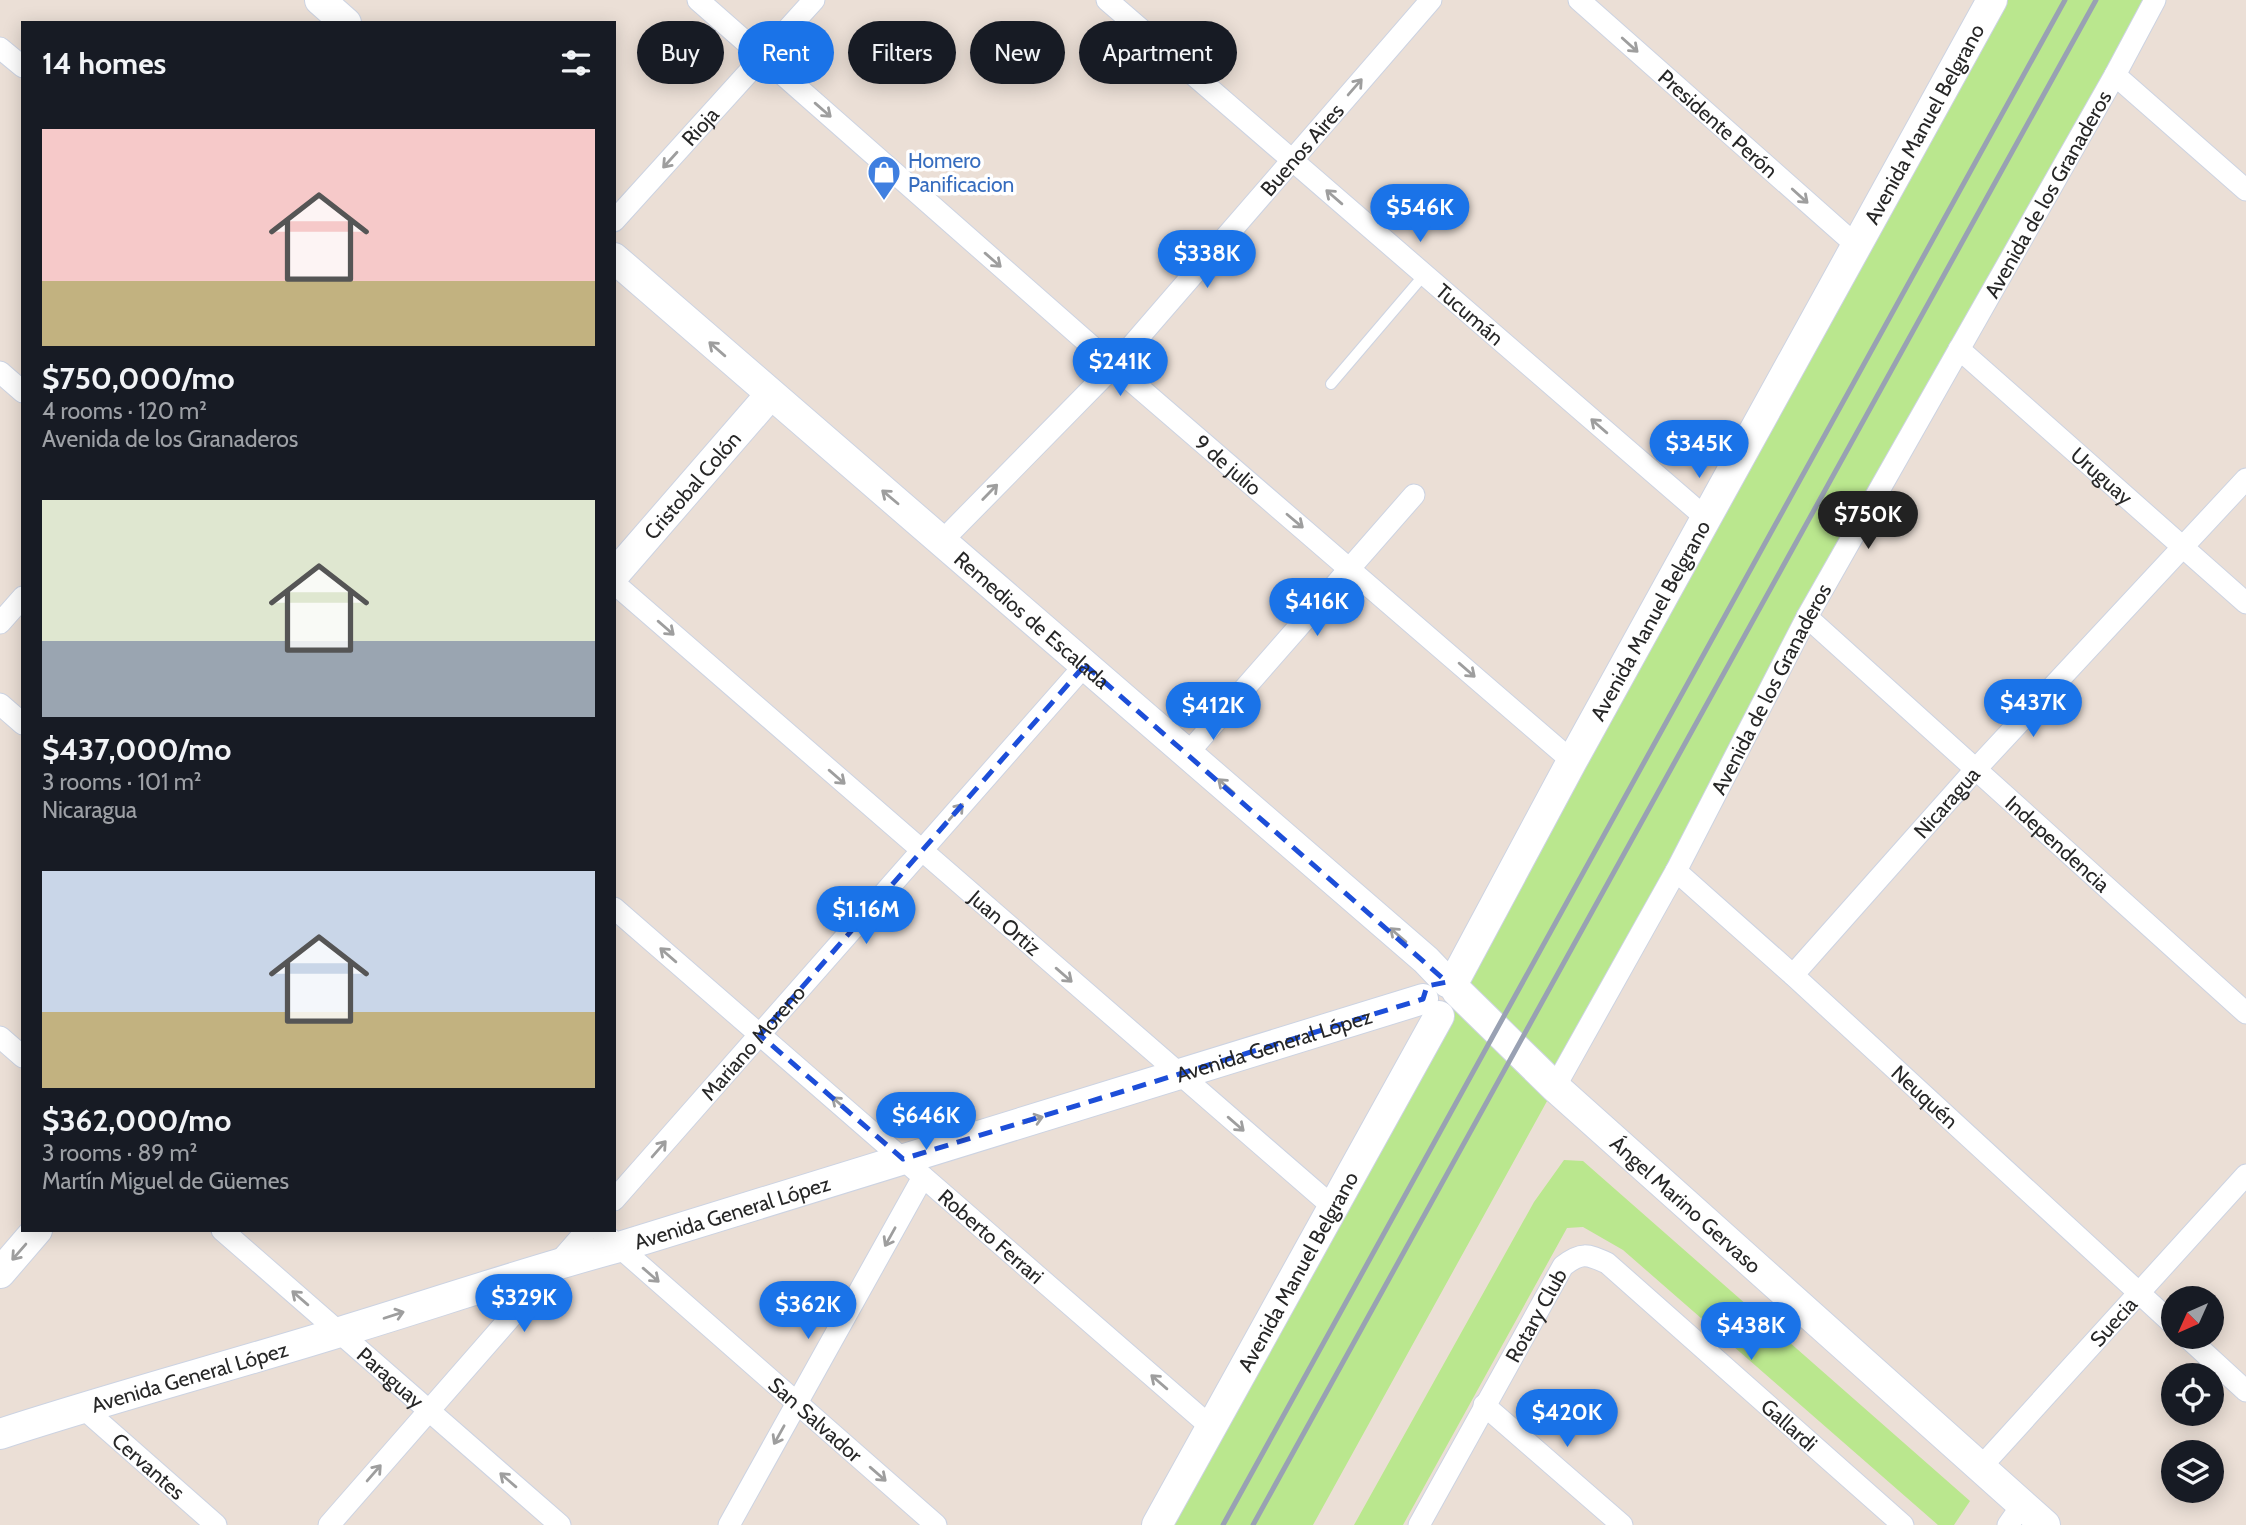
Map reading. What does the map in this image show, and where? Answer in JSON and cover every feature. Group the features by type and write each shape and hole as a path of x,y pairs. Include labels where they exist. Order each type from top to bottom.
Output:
{"main road":[{"path":"320,0 344,21"},
{"name":"Avenida Manuel Belgrano","path":"1452,986 1572,761 1992,0"},
{"name":"Remedios de Escalada","path":"616,260 1426,960 1452,986"},
{"name":"Cristobal Colón","path":"616,573 770,395"},
{"path":"1431,1008 1427,986 1434,982 1452,986"},
{"name":"Ángel Marino Gervaso","path":"1452,986 1555,1087 1980,1468 2031,1520"},
{"name":"Avenida Manuel Belgrano","path":"1157,1525 1333,1207 1431,1008"},
{"name":"Avenida General López","path":"0,1434 82,1407 339,1333 559,1263 610,1239 913,1168 1180,1076 1431,1008"},
{"path":"0,1273 35,1232"}],"street":[{"name":"9 de julio","path":"698,0 738,35"},
{"name":"Rioja","path":"796,21 814,0"},
{"name":"Tucumán","path":"1107,0 1706,518"},
{"name":"Buenos Aires","path":"942,541 1114,366 1431,0"},
{"name":"Presidente Perón","path":"1579,0 1857,246"},
{"name":"Avenida de los Granaderos","path":"1555,1087 1676,871 1807,617 2155,0"},
{"path":"0,48 21,65"},
{"path":"2115,75 2246,190"},
{"name":"Rioja","path":"616,219 740,84"},
{"name":"9 de julio","path":"794,84 1114,366 1572,761"},
{"name":"Uruguay","path":"1959,349 2246,603"},
{"path":"0,372 21,390"},
{"name":"Nicaragua","path":"1793,975 1975,770 2246,479"},
{"path":"1188,754 1414,495"},
{"name":"Juan Ortiz","path":"616,585 1333,1207"},
{"path":"0,623 21,599"},
{"name":"Independencia","path":"1807,617 2246,1013"},
{"name":"Mariano Moreno","path":"616,1198 1085,665"},
{"path":"0,704 21,722"},
{"name":"Neuquén","path":"1676,871 2161,1313"},
{"name":"Roberto Ferrari","path":"616,910 1211,1427"},
{"path":"0,1037 21,1054"},
{"path":"729,1525 797,1403 913,1168"},
{"name":"Suecia","path":"1980,1468 2246,1175"},
{"name":"Paraguay","path":"224,1232 560,1525"},
{"path":"330,1525 585,1232"},
{"name":"San Salvador","path":"610,1239 936,1525"},
{"name":"Rotary Club","path":"1419,1525 1563,1266 1576,1256"},
{"name":"Gallardi","path":"1576,1256 1591,1256 1607,1263 1903,1525"},
{"path":"2200,1349 2246,1391"},
{"path":"1484,1405 1622,1525"},
{"name":"Cervantes","path":"82,1407 216,1525"}],"lane":[{"path":"1331,384 1424,275"}],"highlighted area":[{"path":"1085,665 1447,982 1427,986 1423,999 903,1159 760,1035"}],"green space":[{"path":"1992,0 2155,0 1313,1525 1157,1525 1439,1016 1452,984"},
{"path":"1564,1160 1583,1161 1970,1501 1954,1525 1938,1525 1623,1250 1583,1227 1567,1228 1403,1525 1354,1525 1534,1202"}],"railway":[{"path":"1223,1525 2065,0"},
{"path":"1253,1525 2096,0"}],"place":[{"name":"Homero Panificacion","path":"884,202"}]}
